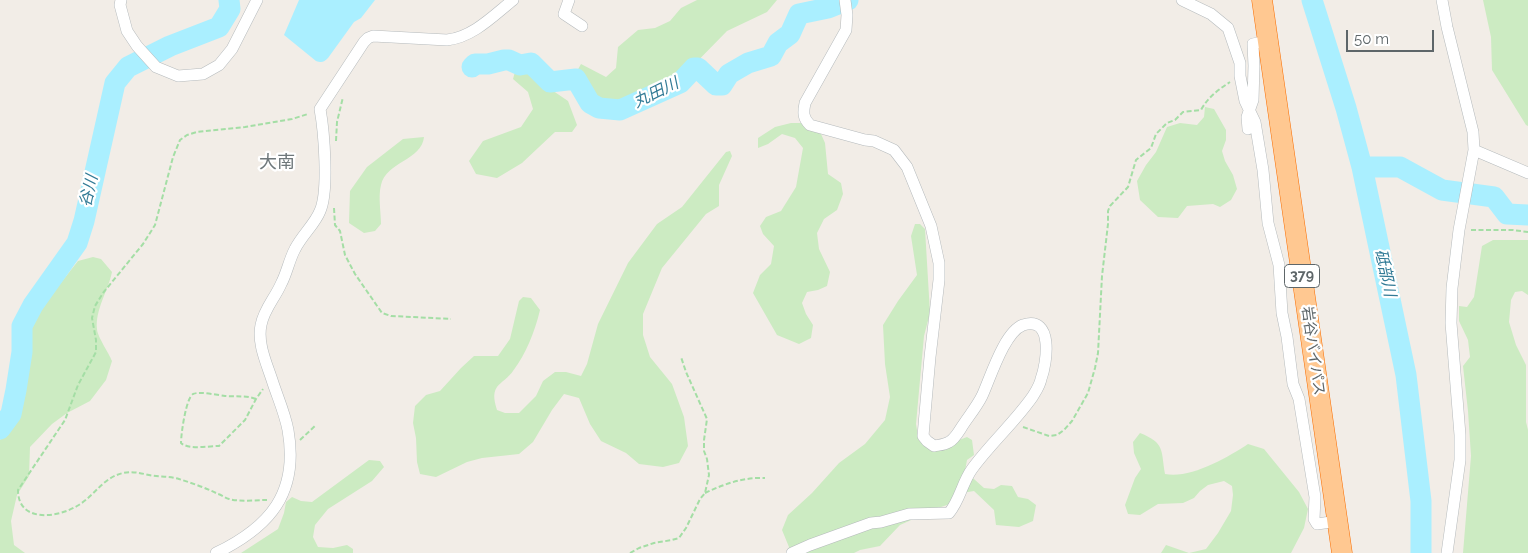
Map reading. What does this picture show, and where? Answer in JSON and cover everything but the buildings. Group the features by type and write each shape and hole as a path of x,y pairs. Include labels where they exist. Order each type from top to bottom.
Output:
{"highway":[{"name":"岩谷バイパス","path":"1262,0 1342,553"}],"street":[{"path":"121,0 120,5 127,31 137,46 156,67 178,76 203,74 219,65 232,49 256,0"},
{"path":"216,553 261,525 277,506 284,493 291,451 288,429 259,336 263,317 282,283 295,249 320,211 324,196 325,179 320,109 368,38 373,36 457,39 466,36 513,0"},
{"path":"568,0 564,14 582,26"},
{"path":"1182,0 1211,14 1228,28 1240,63 1240,76 1245,101 1255,122 1263,170 1268,223 1279,265 1282,313 1293,384 1299,399 1315,497 1314,519 1317,524 1338,521"},
{"path":"1442,0 1473,132 1474,150 1459,230 1452,288 1451,323 1460,435 1460,460 1447,553"},
{"path":"792,553 810,544 871,522 881,522 910,514 949,513 956,504 964,480 1032,396 1041,382 1045,366 1045,334 1040,328 1031,323 1021,326 1014,331 997,359 981,398 950,442 934,446 923,436 939,280 936,244 928,219 907,167 894,150 874,140 865,140 810,125 805,119 803,112 805,103 846,30 845,3"},
{"path":"1248,129 1247,117 1253,100 1253,44 1267,41"},
{"path":"1474,150 1528,173"}],"path":[{"path":"1008,427 1023,427 1049,436 1057,435 1072,421 1088,393 1095,368 1099,337 1102,270 1110,206 1128,187 1136,160 1151,148 1160,129 1167,123 1175,120 1183,112 1201,110 1214,93 1240,76"},
{"path":"336,147 337,122 344,90"},
{"path":"277,506 268,500 229,499 178,479 149,475 143,472 126,472 108,479 76,507 51,515 35,515 25,510 20,503 18,490 65,420 78,385 96,352 92,318 95,306 103,293 143,244 155,225 173,157 180,140 187,135 198,132 292,119 320,109"},
{"path":"334,208 335,224 340,231 345,256 382,313 391,316 451,319"},
{"path":"1459,230 1512,230 1528,232"},
{"path":"681,357 707,419 704,451 709,475 705,493"},
{"path":"256,399 250,396 197,393 192,395 189,399 183,423 181,443 189,447 219,446 245,420 256,399 272,381"},
{"path":"291,451 299,440 315,426"},
{"path":"630,553 638,548 679,538 705,493 745,478 765,478"}],"green space":[{"path":"697,0 777,0 767,12 727,31 680,79 644,96 629,106 602,105 593,100 576,73 581,64 606,77 616,68 618,47 638,30 655,28 670,21 681,8"},
{"path":"1483,0 1528,0 1528,126 1492,70 1491,37"},
{"path":"516,68 533,74 540,82 568,101 577,125 572,132 555,132 522,163 497,178 476,174 469,161 483,141 521,127 533,109 528,92 513,79"},
{"path":"1205,107 1214,109 1226,130 1226,140 1222,151 1237,189 1231,200 1220,207 1213,204 1187,206 1178,218 1158,217 1140,200 1137,181 1156,152 1167,127 1180,123 1197,125 1204,117"},
{"path":"791,123 803,123 809,129 821,134 825,143 828,174 841,183 843,194 837,210 824,219 817,233 819,249 830,272 827,286 807,292 802,303 813,325 811,338 799,344 777,335 753,293 760,275 771,264 774,246 763,234 760,226 766,217 781,211 796,187 803,148 795,138 782,134 768,144 758,148 758,138 775,127"},
{"path":"424,137 422,145 417,151 384,177 380,194 381,224 375,231 364,233 349,223 350,191 367,167 403,139"},
{"path":"730,151 732,156 719,185 719,206 706,214 662,268 643,314 643,335 650,357 672,384 684,417 688,446 679,463 663,467 639,464 626,453 601,441 590,424 579,398 564,394 533,442 519,454 482,458 467,462 436,477 420,474 413,423 415,406 426,395 440,391 474,356 498,356 510,339 519,301 523,297 531,298 540,310 526,350 511,373 495,390 494,398 497,410 505,413 519,413 536,396 543,381 555,372 566,372 581,376 587,364 598,324 628,263 657,224 682,207 726,152"},
{"path":"915,224 920,224 925,229 930,313 924,336 916,424 918,436 924,444 954,442 967,437 972,440 974,455 967,460 965,471 984,488 994,489 1001,485 1012,486 1018,497 1028,499 1036,505 1033,521 1019,527 996,525 994,510 974,491 962,493 950,504 900,525 880,546 854,553 786,553 789,547 782,530 788,515 812,493 839,463 865,444 885,420 890,397 885,364 883,325 917,275 911,236"},
{"path":"1493,240 1528,240 1528,295 1522,291 1515,292 1511,300 1509,322 1516,345 1526,365 1528,553 1463,553 1471,456 1463,366 1470,357 1468,340 1459,321 1459,306 1467,307 1474,297 1482,246"},
{"path":"93,257 101,259 112,272 98,315 97,329 112,361 106,380 90,401 67,413 52,424 30,447 29,476 17,495 11,521 14,545 25,553 0,553 0,440 13,421 20,395 28,354 29,330 37,313 78,261"},
{"path":"1140,433 1158,444 1162,453 1165,474 1175,475 1197,470 1219,461 1248,444 1264,449 1299,492 1308,509 1304,528 1291,553 1189,553 1206,549 1231,511 1232,486 1224,481 1208,485 1194,498 1183,503 1158,504 1140,515 1128,514 1125,505 1135,478 1141,469 1134,453 1133,442"},
{"path":"369,460 380,461 384,467 372,481 328,509 315,525 313,537 318,547 333,548 347,545 353,549 353,553 241,553 278,529 286,502 292,497 301,501 312,502"},
{"path":"1166,545 1189,553 1161,553"}],"water":[{"path":"299,0 375,0 361,18 354,22 328,58 321,62 316,61 284,35"}],"waterway":[{"name":"谷川","path":"0,429 11,414 22,352 22,326 33,305 77,243 84,221 115,83 128,67 170,46 219,27 230,9 229,0"},
{"name":"丸田川","path":"472,67 475,64 488,64 504,60 520,65 531,63 550,82 576,79 590,103 599,108 620,110 680,83 694,68 698,68 716,85 722,85 729,74 748,63 771,56 778,43 790,34 799,14 828,8 848,0"},
{"name":"砥部川","path":"1312,0 1346,108 1362,167 1406,375 1421,501 1421,553"},
{"path":"1362,167 1400,167 1442,190 1494,197 1507,214 1528,215"}],"district":[{"name":"大南","path":"277,163"}]}
